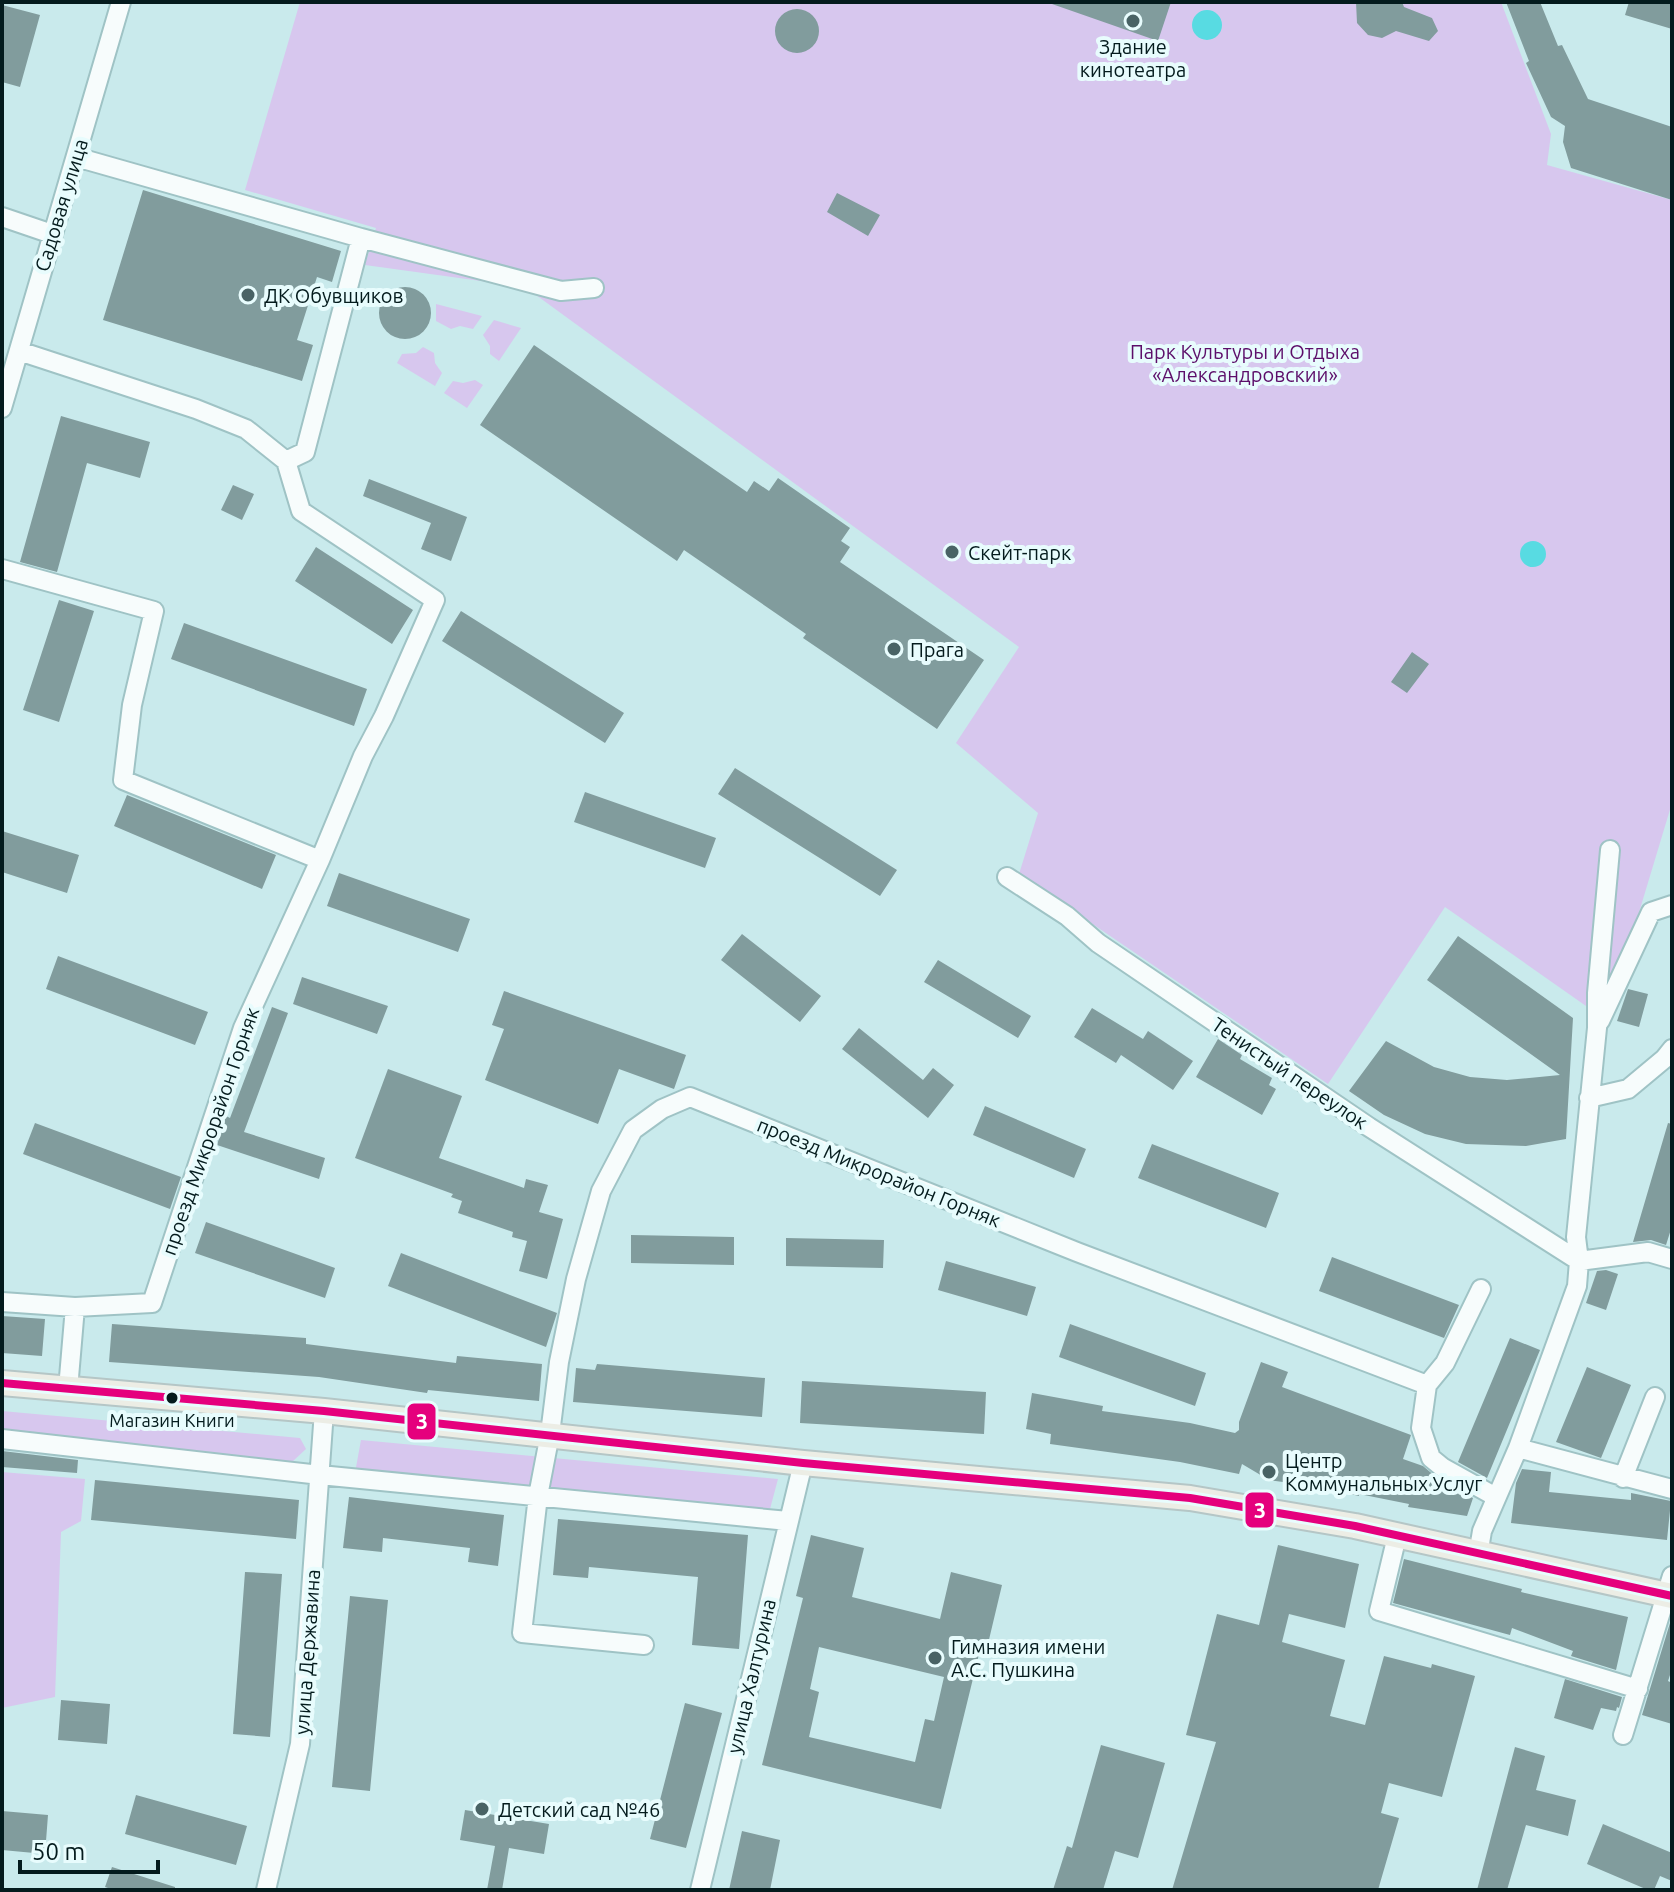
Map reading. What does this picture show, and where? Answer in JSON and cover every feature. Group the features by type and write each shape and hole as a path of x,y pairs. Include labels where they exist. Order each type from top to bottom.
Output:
{"main road":[{"path":"2,1383 324,1411 803,1463 1190,1498 1670,1589"}],"street":[{"name":"Садовая улица","path":"2,408 121,2"},
{"path":"76,157 561,291 594,288"},
{"path":"2,217 52,234"},
{"path":"19,351 196,409 246,429 286,461 305,452 361,238"},
{"name":"проезд Микрорайон Горняк","path":"2,1302 75,1307 152,1303 243,1028 435,600 301,511 286,461"},
{"path":"2,569 154,611 132,705 123,780 320,860"},
{"path":"1478,1555 1482,1531 1518,1448 1577,1286 1579,1261 1576,1237 1597,1028 1597,993 1610,850"},
{"name":"Тенистый переулок","path":"1007,877 1311,1088 1579,1261"},
{"path":"1597,1028 1651,912 1672,905"},
{"path":"1589,1098 1628,1089 1672,1049"},
{"name":"проезд Микрорайон Горняк","path":"550,1434 559,1362 576,1279 601,1191 633,1130 662,1109 690,1097 1077,1252 1427,1385"},
{"path":"1579,1261 1648,1252 1672,1259"},
{"path":"1481,1289 1445,1363 1427,1385 1421,1428 1431,1458 1496,1497"},
{"path":"68,1389 75,1307"},
{"path":"1623,1478 1655,1397"},
{"name":"улица Державина","path":"266,1890 300,1744 324,1411"},
{"path":"550,1434 538,1496 522,1633 644,1645"},
{"path":"2,1439 320,1475 788,1521"},
{"path":"1518,1448 1672,1489"},
{"name":"улица Халтурина","path":"700,1890 803,1463"},
{"path":"1397,1536 1379,1611 1638,1689"},
{"path":"1623,1735 1670,1589"}],"green space":[{"name":"Парк Культуры и Отдыха «Александровский»","path":"300,2 1501,2 1551,134 1547,165 1672,200 1672,803 1615,992 1586,1006 1445,907 1328,1084 1019,874 1038,813 956,743 1019,647 525,287 365,265 376,228 245,190"},
{"path":"436,304 482,316 473,329 460,326 451,329 436,321"},
{"path":"494,320 521,328 499,361 490,354 490,346 483,335"},
{"path":"423,347 434,353 435,363 442,373 435,386 397,363 402,354 416,353"},
{"path":"475,380 483,385 467,408 444,393 453,381 463,383"},
{"path":"2,1411 300,1438 306,1449 292,1462 2,1432"},
{"path":"361,1440 778,1479 770,1509 355,1473"},
{"path":"2,1472 85,1479 81,1521 61,1532 55,1697 2,1708"}],"water":[{"path":"1207,10 1218,14 1222,25 1218,36 1207,40 1196,36 1192,25 1196,14"},
{"path":"1533,541 1542,545 1546,554 1542,563 1533,567 1524,563 1520,554 1524,545"}],"building":[{"name":"Здание кинотеатра","path":"1053,2 1171,2 1158,41"},
{"path":"1356,2 1402,2 1404,7 1432,18 1438,31 1429,41 1396,31 1382,38 1368,35 1357,23"},
{"path":"1506,2 1540,2 1558,46 1562,45 1588,99 1672,127 1672,200 1571,168 1563,142 1565,126 1551,117 1526,63 1529,61"},
{"path":"1629,2 1672,2 1672,29 1625,15"},
{"path":"2,5 40,15 20,87 2,82"},
{"path":"797,9 812,16 819,31 812,46 797,53 782,46 775,31 782,16"},
{"name":"ДК Обувщиков","path":"143,190 341,251 332,282 317,277 297,340 313,345 302,381 103,320"},
{"path":"837,193 880,215 868,236 827,212"},
{"path":"405,287 424,294 431,313 424,332 405,339 386,332 379,313 386,294"},
{"path":"534,345 747,492 754,481 769,491 778,478 850,528 841,541 850,547 840,562 984,660 937,729 803,638 806,634 684,550 677,561 480,425"},
{"path":"61,416 150,442 140,478 87,463 57,572 20,562"},
{"path":"369,479 467,517 451,561 421,549 431,523 363,496"},
{"path":"233,485 254,494 242,520 221,510"},
{"path":"316,547 413,610 392,644 295,581"},
{"path":"59,600 94,611 59,722 23,710"},
{"path":"461,611 624,713 605,743 442,641"},
{"path":"184,623 367,689 354,726 171,659"},
{"path":"1412,652 1429,664 1407,693 1391,682"},
{"path":"735,768 897,870 880,896 718,794"},
{"path":"585,792 716,838 705,868 574,822"},
{"path":"127,795 276,855 262,889 114,826"},
{"path":"2,831 79,855 67,893 2,872"},
{"path":"339,873 470,919 458,952 327,906"},
{"path":"742,934 821,996 800,1022 721,960"},
{"path":"1458,936 1573,1018 1566,1139 1526,1146 1466,1144 1425,1134 1384,1115 1349,1091 1386,1041 1434,1067 1470,1077 1507,1080 1560,1075 1427,980"},
{"path":"58,956 208,1012 195,1045 46,989"},
{"path":"938,960 1031,1016 1018,1038 924,982"},
{"path":"302,977 388,1006 377,1034 293,1004"},
{"path":"1628,989 1648,994 1639,1027 1617,1021"},
{"path":"504,991 686,1055 674,1089 619,1069 598,1124 485,1080 504,1029 492,1025"},
{"path":"272,1007 288,1013 244,1132 325,1158 319,1179 217,1145"},
{"path":"1092,1008 1143,1039 1148,1031 1193,1061 1173,1090 1121,1055 1116,1063 1074,1037"},
{"path":"859,1028 923,1080 933,1068 954,1085 928,1118 842,1049"},
{"path":"1218,1039 1242,1055 1240,1059 1272,1078 1269,1085 1276,1089 1262,1115 1196,1077"},
{"path":"388,1069 462,1096 439,1158 524,1188 526,1179 548,1185 539,1212 563,1219 547,1279 519,1271 527,1241 512,1237 513,1232 458,1213 462,1201 451,1197 453,1194 355,1158"},
{"path":"985,1106 1086,1149 1074,1178 973,1135"},
{"path":"35,1123 181,1177 170,1209 23,1154"},
{"path":"1668,1123 1672,1124 1672,1226 1666,1245 1651,1240 1633,1242"},
{"path":"1152,1144 1279,1193 1266,1228 1138,1178"},
{"path":"206,1222 335,1268 325,1298 195,1253"},
{"path":"631,1235 734,1237 734,1265 631,1263"},
{"path":"786,1238 884,1240 883,1268 786,1266"},
{"path":"401,1253 557,1313 546,1347 388,1286"},
{"path":"1332,1257 1459,1305 1444,1338 1319,1291"},
{"path":"946,1261 1036,1287 1027,1316 938,1290"},
{"path":"1597,1271 1618,1274 1606,1310 1586,1303"},
{"path":"2,1316 45,1319 42,1356 2,1353"},
{"path":"112,1324 306,1338 306,1344 456,1363 457,1356 542,1364 539,1401 428,1390 427,1393 319,1377 109,1362"},
{"path":"1070,1324 1206,1373 1195,1406 1059,1357"},
{"path":"1510,1338 1540,1350 1487,1478 1458,1462"},
{"path":"1261,1362 1288,1372 1282,1387 1411,1435 1403,1459 1423,1466 1473,1498 1467,1516 1269,1480 1242,1464 1239,1474 1180,1462 1050,1444 1051,1434 1026,1429 1032,1393 1103,1406 1102,1411 1190,1423 1235,1433 1239,1430 1239,1422"},
{"path":"597,1364 765,1378 762,1417 573,1402 576,1368 595,1370"},
{"path":"1587,1367 1631,1385 1601,1458 1556,1442"},
{"path":"802,1381 986,1392 984,1434 800,1423"},
{"path":"2,1451 78,1460 77,1473 2,1467"},
{"path":"1522,1469 1551,1472 1549,1492 1631,1500 1631,1493 1671,1501 1667,1540 1511,1523 1516,1483"},
{"path":"95,1480 299,1500 296,1539 91,1520"},
{"path":"349,1497 504,1515 498,1566 468,1562 470,1548 383,1538 382,1552 343,1548"},
{"path":"558,1519 748,1535 739,1649 692,1645 698,1577 589,1567 588,1578 553,1575"},
{"path":"811,1535 864,1548 852,1597 940,1619 951,1572 1002,1585 987,1648 981,1646 941,1809 762,1765 803,1598 796,1596","holes":["819,1647 944,1677 934,1721 925,1719 915,1762 809,1737 819,1692 810,1689"]},
{"path":"1278,1545 1359,1564 1345,1628 1289,1614 1282,1642 1345,1660 1330,1716 1365,1725 1384,1656 1431,1668 1432,1664 1475,1676 1442,1797 1389,1783 1381,1813 1399,1818 1378,1890 1172,1890 1216,1742 1186,1735 1217,1614 1259,1625"},
{"path":"1404,1559 1522,1589 1521,1592 1628,1617 1616,1670 1571,1656 1573,1651 1512,1628 1510,1635 1393,1603"},
{"path":"245,1572 282,1574 270,1737 233,1734"},
{"path":"350,1596 388,1600 370,1791 332,1787"},
{"path":"1670,1623 1672,1669 1668,1681 1672,1683 1672,1724 1642,1715"},
{"path":"1565,1679 1622,1697 1619,1708 1616,1711 1601,1708 1593,1730 1554,1718"},
{"path":"61,1700 110,1704 107,1744 58,1740"},
{"path":"685,1703 722,1713 686,1848 650,1839"},
{"path":"1101,1745 1165,1763 1138,1858 1115,1851 1103,1890 1053,1890 1067,1846 1072,1848"},
{"path":"1515,1747 1545,1756 1536,1790 1576,1800 1568,1836 1526,1825 1507,1890 1477,1890"},
{"path":"136,1795 247,1826 236,1865 125,1834"},
{"path":"465,1810 549,1824 544,1854 509,1848 502,1890 487,1890 495,1846 460,1840"},
{"path":"2,1811 48,1815 45,1854 2,1850"},
{"path":"1603,1824 1672,1853 1672,1881 1660,1876 1654,1890 1648,1890 1587,1864"},
{"path":"742,1831 780,1840 770,1890 729,1890"},
{"path":"112,1867 175,1887 175,1890 114,1890 105,1887"}],"transit line":[{"name":"3","path":"2,1383 324,1411 803,1463 1190,1498 1355,1526 1672,1596"}],"place":[{"name":"Здание кинотеатра","path":"1133,21"},
{"name":"ДК Обувщиков","path":"248,295"},
{"name":"Скейт-парк","path":"952,552"},
{"name":"Прага","path":"894,649"},
{"name":"Магазин Книги","path":"172,1398"},
{"name":"Центр Коммунальных Услуг","path":"1269,1472"},
{"name":"Гимназия имени А.С. Пушкина","path":"935,1658"},
{"name":"Детский сад №46","path":"482,1809"}]}
